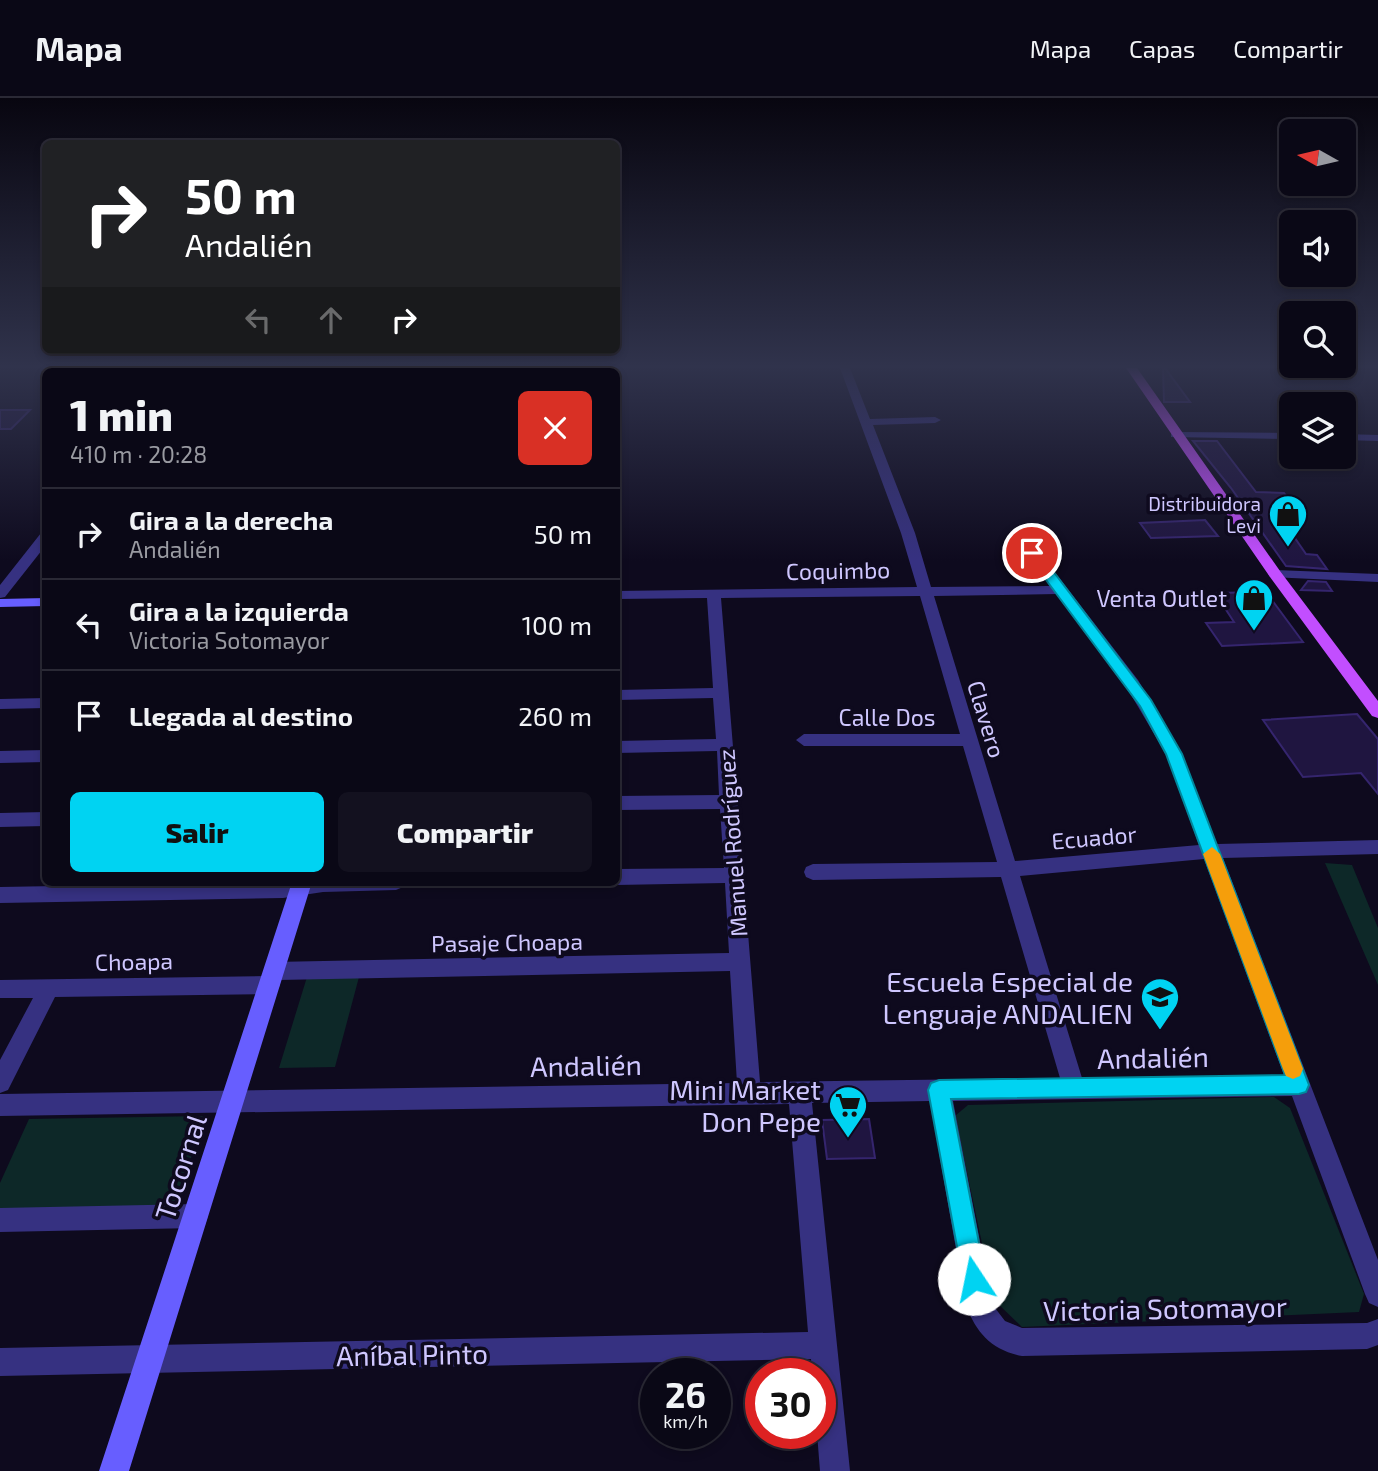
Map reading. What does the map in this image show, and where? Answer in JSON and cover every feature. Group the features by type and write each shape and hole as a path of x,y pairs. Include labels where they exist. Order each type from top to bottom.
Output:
{"main road":[{"path":"1173,432 1275,574 1372,695 1378,712"}],"street":[{"name":"Clavero","path":"871,432 899,507 1074,1087"},
{"path":"1175,435 1279,436"},
{"path":"1356,437 1378,438"},
{"path":"1018,534 1130,680 1161,728 1185,780 1378,1294"},
{"path":"0,594 42,541"},
{"path":"1275,574 1378,578"},
{"name":"Coquimbo","path":"620,595 1060,590"},
{"name":"Manuel Rodríguez","path":"714,594 749,1093"},
{"path":"0,603 42,602"},
{"path":"620,695 721,693"},
{"path":"0,704 42,704"},
{"name":"Calle Dos","path":"804,740 970,740"},
{"path":"620,747 725,745"},
{"path":"0,757 42,756"},
{"path":"620,803 728,802"},
{"path":"0,820 42,819"},
{"name":"Ecuador","path":"813,872 1009,869 1211,851 1378,847"},
{"path":"620,877 734,875"},
{"path":"0,895 92,887 283,890 296,886"},
{"name":"Tocornal","path":"114,1471 301,886"},
{"name":"Pasaje Choapa","path":"272,978 740,961"},
{"name":"Choapa","path":"0,989 272,978"},
{"path":"0,1082 49,989"},
{"name":"Andalién","path":"0,1105 1299,1085"},
{"name":"Victoria Sotomayor","path":"939,1090 979,1306 988,1325 1004,1338 1022,1342 1367,1336 1378,1332"},
{"path":"799,1092 835,1471"},
{"path":"0,1220 196,1216"},
{"name":"Aníbal Pinto","path":"0,1362 823,1345"}],"green space":[{"path":"1325,863 1352,865 1378,928 1378,985"},
{"path":"307,977 359,977 335,1067 279,1068"},
{"path":"1274,1097 1290,1108 1364,1294 1359,1312 1022,1327 994,1300 955,1116 968,1105"},
{"path":"205,1116 174,1209 0,1214 0,1183 29,1119"}],"building":[{"path":"1193,441 1217,441 1256,492 1284,493 1300,515 1279,515 1306,554 1317,555 1327,569 1286,566 1231,488"},
{"path":"1205,520 1218,536 1151,538 1140,523"},
{"path":"1308,581 1326,582 1332,591 1301,590"},
{"path":"1266,592 1303,642 1222,646 1206,623 1234,622 1215,593"},
{"path":"1357,714 1378,739 1378,794 1361,773 1303,777 1263,720"},
{"name":"Mini Market Don Pepe","path":"869,1119 875,1158 827,1159 822,1120"}],"slow traffic":[{"path":"1212,854 1293,1069"}],"place":[{"name":"Distribuidora Levi","path":"1288,548"},
{"name":"Venta Outlet","path":"1254,632"},
{"name":"Escuela Especial de Lenguaje ANDALIEN","path":"1160,1031"},
{"name":"Mini Market Don Pepe","path":"848,1139"}],"route":[{"path":"974,1279 939,1090 1299,1085 1185,780 1161,728 1130,680 1032,553"}]}
